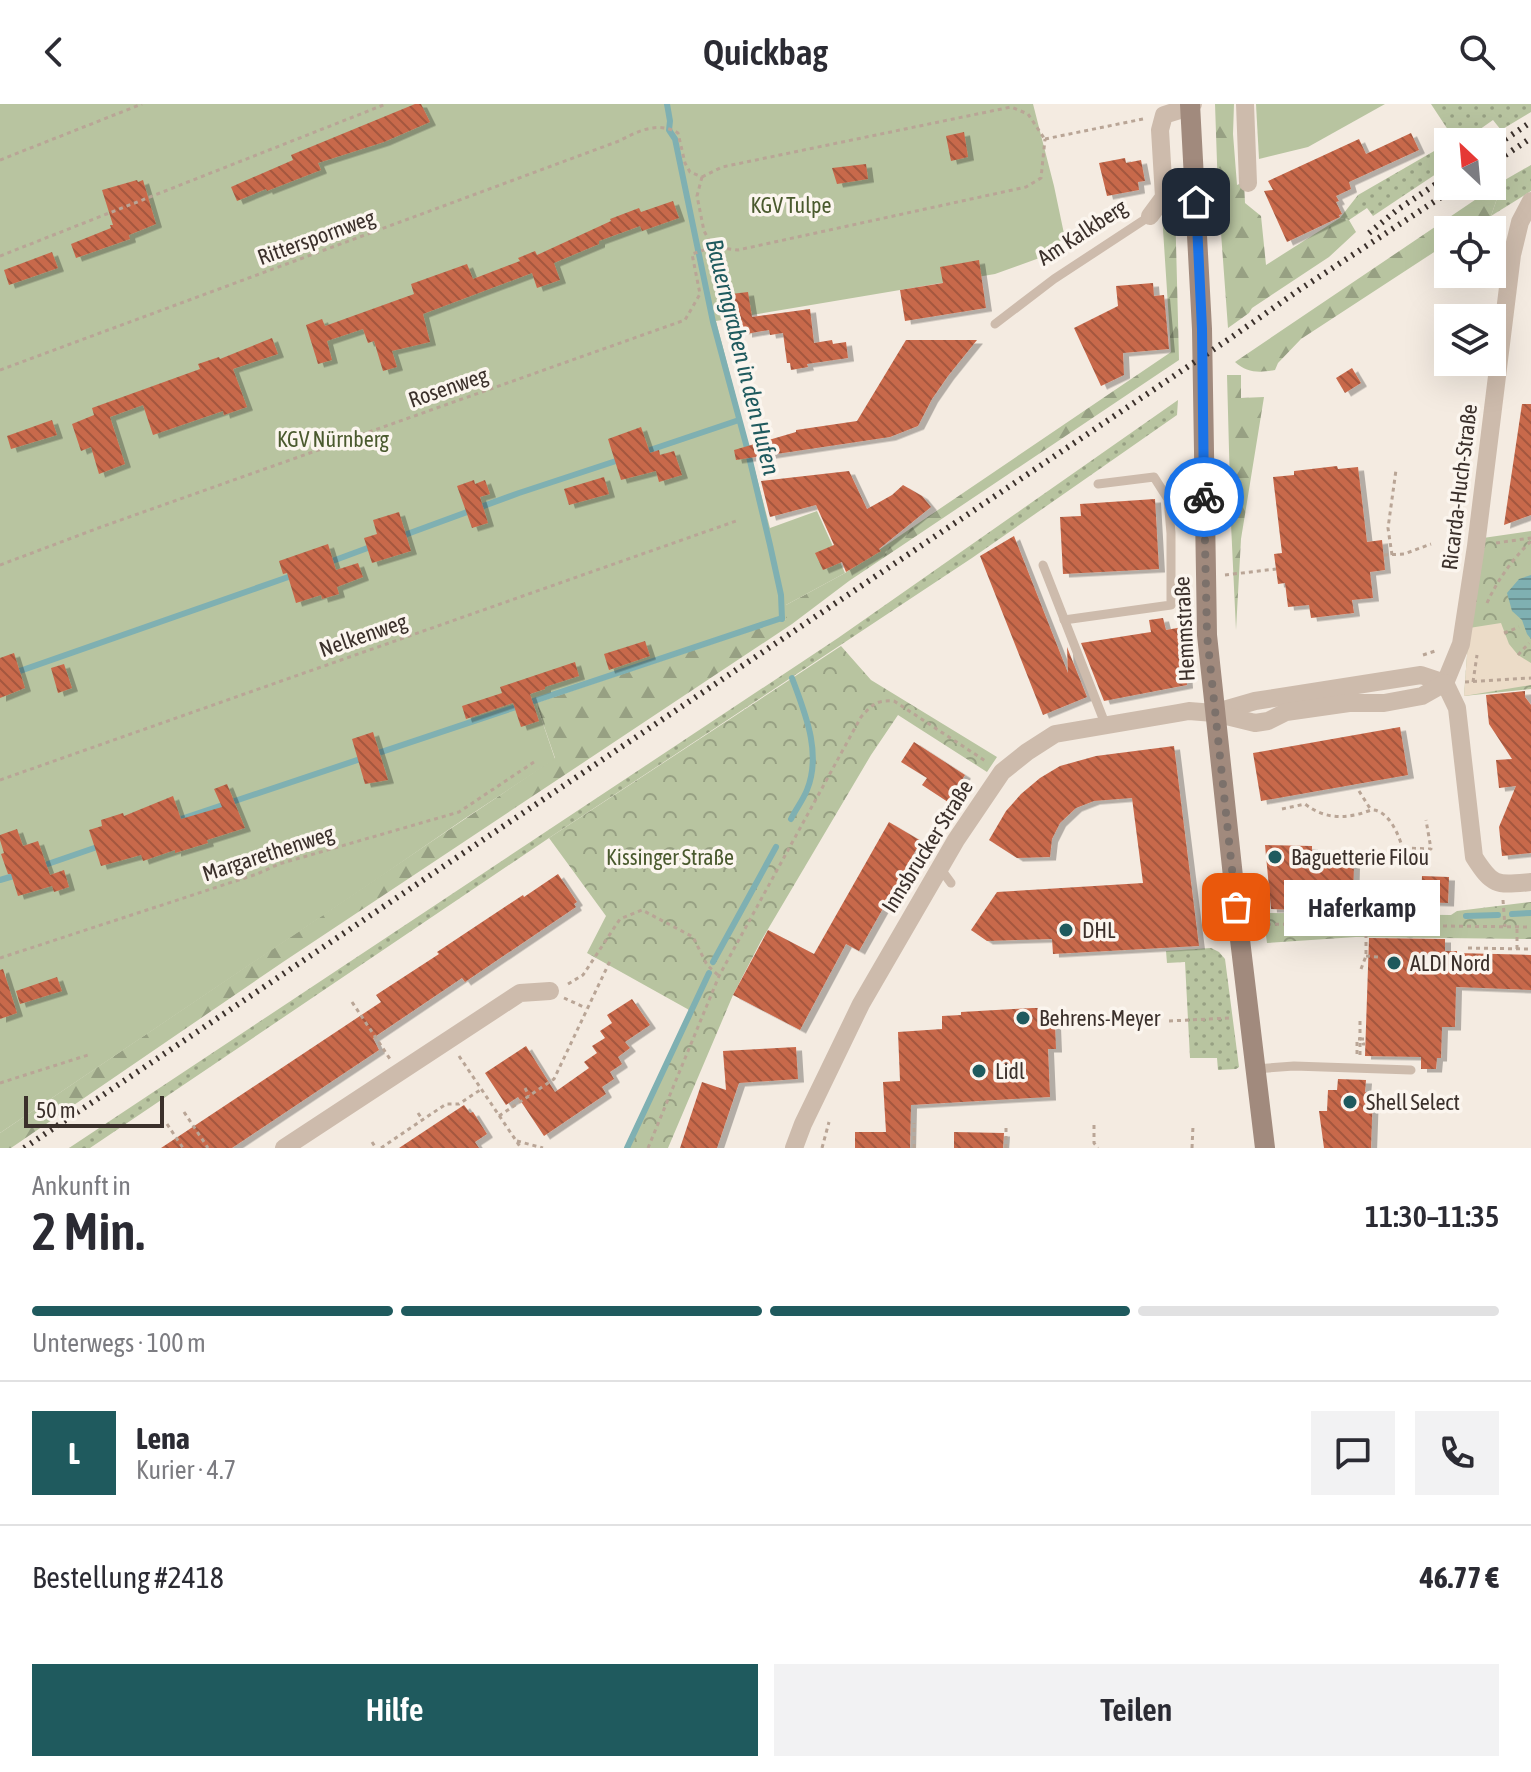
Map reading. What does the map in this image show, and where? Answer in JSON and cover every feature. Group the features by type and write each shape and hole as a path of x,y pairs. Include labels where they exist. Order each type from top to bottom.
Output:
{"street":[{"path":"1245,104 1248,183"},
{"path":"1164,115 1191,105"},
{"name":"Hemmstraße","path":"1191,105 1202,329 1207,635 1265,1148"},
{"name":"Am Kalkberg","path":"1150,216 1164,197 1160,130 1164,115"},
{"name":"Ricarda-Huch-Straße","path":"1445,683 1461,644 1512,255 1520,222 1531,201"},
{"path":"1445,683 1457,708 1474,857 1486,877 1502,885 1531,882"},
{"name":"Innsbrucker Straße","path":"794,1148 861,1004 945,876 956,840 1002,772 1027,752 1055,734 1189,711 1214,713 1255,723 1268,721 1286,712 1349,703 1384,703 1422,696 1445,683"},
{"path":"284,1148 520,993 550,991"}],"lane":[{"name":"Am Kalkberg","path":"995,324 1054,279 1150,216"},
{"path":"1064,620 1171,605 1168,499 1154,477 1098,484"},
{"path":"1043,565 1106,726"},
{"path":"1255,1069 1294,1066 1411,1070"}],"path":[{"path":"0,160 142,104"},
{"path":"0,256 386,104"},
{"path":"713,247 704,231 697,196 702,177 722,167 1011,107 1028,114 1045,139 1164,115"},
{"name":"Ritterspornweg","path":"0,370 619,141 641,129 670,128 678,133 685,163 690,172 702,177"},
{"name":"Rosenweg","path":"0,565 685,320 700,294 692,254 713,247 738,250 1026,187 1041,178 1045,139"},
{"path":"1392,555 1388,528 1396,470"},
{"name":"Nelkenweg","path":"0,780 736,521"},
{"path":"1476,546 1531,540"},
{"path":"1484,610 1512,560 1531,540"},
{"path":"1384,555 1404,554 1431,544"},
{"path":"1225,575 1276,569"},
{"path":"1504,633 1519,627"},
{"path":"1518,655 1529,643"},
{"path":"1421,656 1461,644"},
{"path":"1445,683 1531,678"},
{"path":"648,1148 719,976 861,717 872,704 882,700 894,701 1002,772"},
{"name":"Margarethenweg","path":"0,958 257,874 279,864 459,812 537,760"},
{"path":"1359,791 1371,810"},
{"path":"1301,797 1316,812 1327,815 1342,817 1371,810 1379,812 1396,831 1406,866"},
{"path":"1282,809 1305,804"},
{"path":"1403,848 1431,849 1426,820"},
{"path":"1502,885 1505,927"},
{"path":"550,991 583,975 620,919 642,910 693,937 707,965 719,976"},
{"path":"1238,923 1531,927"},
{"path":"1361,969 1366,956 1366,925"},
{"path":"1517,927 1517,949"},
{"path":"1468,948 1531,949"},
{"path":"1366,956 1378,957"},
{"path":"499,1116 554,1079 610,961"},
{"path":"550,991 588,1009"},
{"path":"352,1002 390,1059"},
{"path":"1169,1021 1249,1017"},
{"path":"1360,1017 1360,1039 1364,1039 1365,1044"},
{"path":"448,1040 521,1148"},
{"path":"0,1083 88,1055"},
{"path":"525,1088 529,1096"},
{"path":"372,1142 379,1148 446,1104 459,1104 482,1089"},
{"path":"184,1112 208,1148"},
{"path":"418,1113 423,1120"},
{"path":"822,1148 829,1122"},
{"path":"914,1123 914,1148"},
{"path":"167,1124 183,1148"},
{"path":"1006,1124 1006,1148"},
{"path":"1094,1125 1094,1143 1098,1148"},
{"path":"1192,1148 1193,1126"},
{"path":"517,1141 543,1148"}],"green space":[{"name":"KGV Nürnberg","path":"0,104 1033,104 1067,248 995,274 716,321 770,528 817,511 845,573 786,605 786,619 536,703 555,759 0,1133"},
{"path":"1215,104 1234,104 1237,185 1244,182 1245,203 1261,216 1266,265 1340,218 1349,220 1356,232 1329,257 1252,308 1228,328 1218,192"},
{"path":"1256,104 1385,104 1308,147 1259,159"},
{"path":"1431,104 1531,104 1531,112 1504,128 1499,128 1493,120 1482,128 1447,128"},
{"path":"1434,151 1434,175 1373,216 1367,208 1349,220 1340,218 1358,195"},
{"path":"1531,165 1531,191 1491,216 1496,200 1506,200 1506,179"},
{"path":"1170,198 1175,204 1179,360 849,581 792,624 283,962 11,1148 0,1148 0,1133 555,758 536,703 786,619 786,605 845,573 1171,352 1162,214"},
{"path":"1475,200 1496,200 1491,216 1451,216"},
{"path":"1434,228 1434,252 1301,339 1275,370 1254,371 1235,362"},
{"path":"1227,375 1241,375 1241,398 1264,397 1241,539 1236,630 1231,524"},
{"path":"1178,400 1177,415 972,558 549,838 90,1148 69,1148 838,638"},
{"path":"1531,531 1531,689 1464,696 1469,628 1483,538"},
{"name":"Kissinger Straße","path":"841,646 871,680 997,757 987,772 898,715 761,941 733,995 668,1148 627,1148 691,1011 587,953 606,916 549,838"},
{"path":"1531,902 1531,939 1356,937 1267,943 1263,913 1451,915 1457,911"},
{"path":"1211,948 1225,959 1239,1067 1236,1069 1218,1070 1217,1058 1190,1058 1185,962 1167,963 1166,951"}],"shaded area":[{"path":"1501,623 1509,644 1518,655 1531,663 1531,685 1464,696 1469,628"}],"water":[{"path":"1531,575 1531,639 1522,620 1512,611 1507,593 1519,579"}],"building":[{"path":"421,104 430,122 384,142 318,163 321,170 237,201 231,187 293,160 291,155"},
{"path":"964,132 968,157 951,161 946,136"},
{"path":"1411,133 1419,150 1349,182 1351,189 1336,196 1342,214 1340,217 1287,242 1264,191 1273,190 1268,181 1359,139 1366,154"},
{"path":"1125,158 1126,163 1141,160 1145,181 1138,182 1139,190 1107,196 1099,163"},
{"path":"866,164 868,179 837,184 832,168"},
{"path":"143,180 156,224 129,235 130,239 76,258 71,244 113,225 102,190"},
{"path":"673,201 679,218 642,231 640,226 599,241 599,244 554,263 560,280 537,288 532,273 423,314 430,342 392,351 397,367 383,371 374,341 368,343 363,329 327,341 332,360 318,364 306,325 322,319 325,326 414,294 411,284 467,264 473,279 520,261 518,258 535,251 537,255 610,219 639,208 641,212"},
{"path":"52,252 58,268 9,285 4,270"},
{"path":"979,260 986,308 905,321 900,290 943,283 940,267"},
{"path":"1153,283 1154,296 1164,295 1169,349 1123,353 1124,375 1101,386 1074,328 1118,306 1116,286"},
{"path":"748,292 752,317 810,309 814,343 832,340 833,344 846,342 848,358 807,364 808,367 791,370 790,363 787,363 783,333 770,335 769,330 746,334 746,330 737,332 731,294"},
{"path":"272,338 278,354 233,369 247,407 224,415 223,411 153,435 143,405 110,417 125,464 99,474 91,447 81,451 72,424 94,415 92,408 200,369 198,364 220,359"},
{"path":"906,340 977,340 932,399 918,426 890,437 736,460 734,450 796,430 857,421"},
{"path":"1352,368 1361,383 1345,393 1336,378"},
{"path":"1522,404 1531,404 1531,515 1504,525"},
{"path":"52,420 57,435 11,449 7,436"},
{"path":"641,427 650,453 659,450 660,455 674,451 682,475 659,482 656,471 621,480 608,439"},
{"path":"1337,466 1338,469 1358,467 1367,542 1382,540 1385,570 1370,572 1373,598 1352,600 1354,613 1311,618 1309,605 1288,607 1285,583 1278,584 1274,554 1282,553 1273,477"},
{"path":"849,471 867,509 903,485 922,496 931,507 879,549 881,551 846,572 842,562 823,570 815,553 834,545 816,505 770,517 761,481"},
{"path":"604,477 609,494 569,505 564,489"},
{"path":"474,480 475,484 485,480 490,494 480,497 488,523 472,528 457,486"},
{"path":"1155,499 1159,569 1063,574 1060,517 1081,516 1080,504"},
{"path":"399,512 411,551 372,563 364,538 377,534 373,520"},
{"path":"1014,536 1068,673 1067,647 1087,697 1043,715 980,556"},
{"path":"328,544 336,570 358,563 363,577 337,587 339,594 322,599 321,595 296,603 287,573 283,574 279,561"},
{"path":"1163,618 1166,630 1183,627 1187,685 1104,701 1081,643 1151,632 1149,620"},
{"path":"645,641 650,656 609,670 604,654"},
{"path":"14,653 25,688 0,698 0,658"},
{"path":"575,662 579,676 530,694 539,721 521,727 513,703 466,719 462,706 502,693 500,687"},
{"path":"64,664 72,688 58,693 51,668"},
{"path":"1525,691 1531,705 1531,853 1502,856 1499,827 1516,786 1499,788 1496,760 1512,759 1489,724 1486,695"},
{"path":"1400,727 1408,775 1261,801 1253,753"},
{"path":"373,732 388,780 365,784 352,739"},
{"path":"914,742 965,775 948,802 922,785 927,778 901,762"},
{"path":"1174,746 1199,946 1053,954 1052,939 987,941 971,930 997,892 1143,883 1132,798 1094,801 1076,808 1060,823 1052,839 1050,857 1017,858 989,840 1006,811 1021,794 1060,766 1096,756"},
{"path":"227,784 245,828 175,853 175,850 143,861 141,855 101,866 89,830 102,826 101,820 123,813 124,816 173,796 181,819 222,807 214,789"},
{"path":"889,822 921,841 859,951 846,944 800,1030 733,995 768,930 814,954"},
{"path":"17,829 23,846 38,841 50,875 64,870 69,887 54,892 52,886 18,896 1,854 4,853 0,840 0,835"},
{"path":"1265,845 1312,846 1312,863 1354,864 1353,902 1297,899 1297,910 1271,909"},
{"path":"558,874 577,902 574,904 576,907 465,982 462,978 373,1038 379,1050 232,1148 161,1148 381,1002 376,995"},
{"path":"1422,876 1449,877 1448,903 1421,902"},
{"path":"1369,938 1445,939 1445,951 1531,955 1531,990 1456,987 1455,1027 1442,1027 1441,1058 1437,1058 1436,1069 1421,1069 1421,1057 1365,1056"},
{"path":"3,969 17,1013 0,1019 0,970"},
{"path":"57,977 62,991 20,1004 16,991"},
{"path":"632,999 650,1025 625,1042 630,1048 618,1057 622,1064 610,1072 614,1079 602,1087 606,1094 544,1136 518,1097 506,1105 485,1073 526,1046 555,1092 589,1068 584,1062 597,1053 592,1046 605,1038 600,1031 612,1023 607,1015"},
{"path":"1046,1008 1047,1025 1055,1024 1056,1049 1048,1049 1050,1097 911,1105 910,1148 855,1148 855,1132 886,1132 883,1082 900,1081 898,1032 942,1029 942,1016 961,1015 961,1012"},
{"path":"796,1047 798,1079 739,1083 717,1148 680,1148 702,1082 726,1090 723,1051"},
{"path":"1338,1079 1366,1080 1365,1092 1373,1092 1371,1148 1324,1148 1319,1111 1327,1111 1328,1090 1337,1090"},
{"path":"464,1105 470,1113 473,1112 487,1134 475,1142 479,1148 399,1148"},
{"path":"954,1132 1004,1133 1003,1148 954,1148"}],"waterway":[{"name":"Bauerngraben in den Hufen","path":"667,104 669,130 675,139 713,322 770,545 781,595 782,619"},
{"path":"644,452 739,420"},
{"path":"399,537 622,459"},
{"path":"327,563 373,546"},
{"path":"0,678 294,575"},
{"path":"175,821 782,618"},
{"name":"Bauerngraben in den Hufen","path":"791,819 807,790 813,762 810,733 792,678"},
{"path":"39,867 100,846"},
{"name":"Bauerngraben in den Hufen","path":"713,962 776,847"},
{"path":"0,880 17,875"},
{"path":"1512,914 1531,913"},
{"path":"1466,916 1498,915"},
{"name":"Bauerngraben in den Hufen","path":"627,1148 709,973"}],"railway":[{"path":"1506,139 1531,122"},
{"path":"1506,155 1531,138"},
{"path":"1369,233 1434,185"},
{"path":"24,1148 1437,200"}],"way so far":[{"path":"1204,497 1207,635 1236,907"}],"place":[{"name":"Baguetterie Filou","path":"1275,857"},
{"name":"Haferkamp","path":"1236,907"},
{"name":"DHL","path":"1066,930"},
{"name":"ALDI Nord","path":"1394,963"},
{"name":"Behrens-Meyer","path":"1023,1018"},
{"name":"Lidl","path":"979,1071"},
{"name":"Shell Select","path":"1350,1102"}],"route":[{"path":"1196,202 1204,401 1204,497"}],"park label":[{"name":"KGV Tulpe","path":"791,205"}]}
